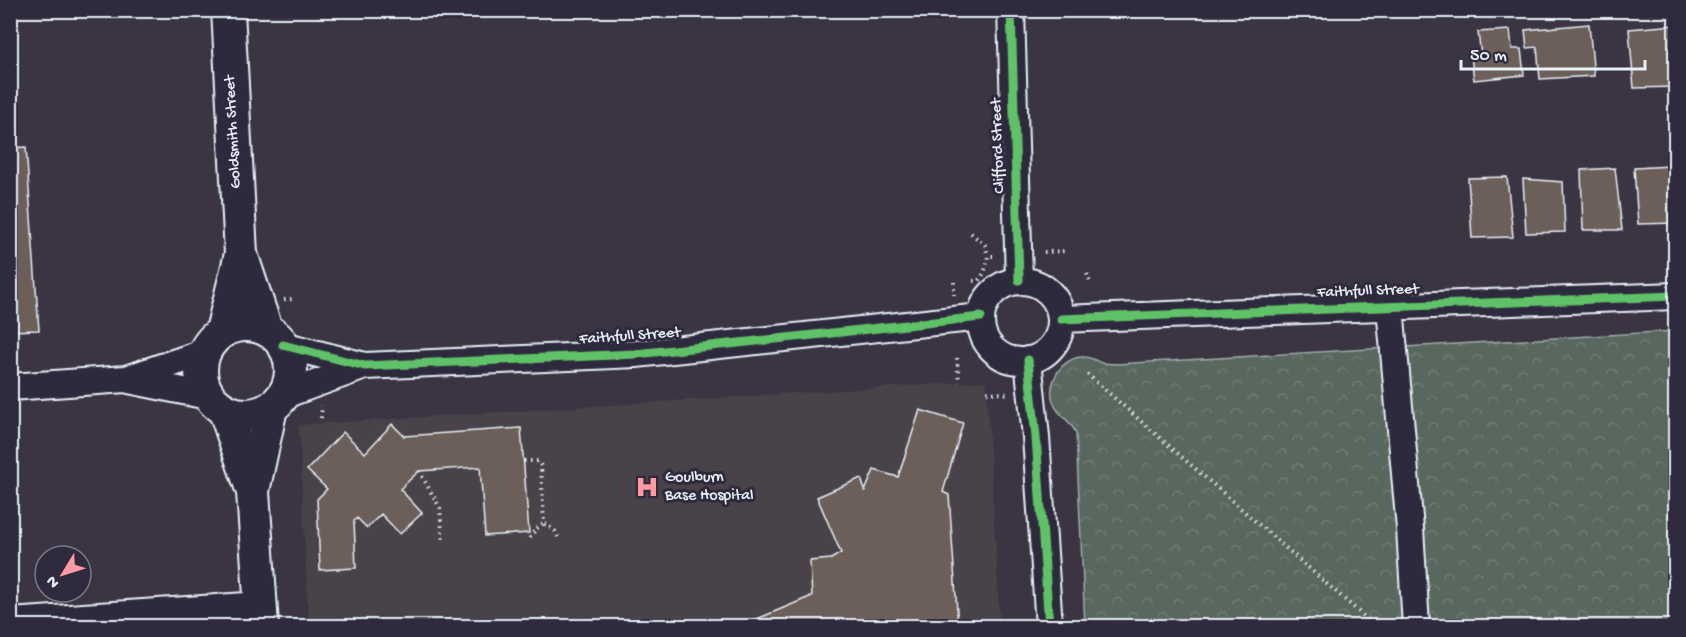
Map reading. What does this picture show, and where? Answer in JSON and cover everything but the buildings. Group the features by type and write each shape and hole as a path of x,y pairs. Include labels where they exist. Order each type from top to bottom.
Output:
{"main road":[{"name":"Goldsmith Street","path":"228,10 240,254 274,337"},
{"name":"Goldsmith Street","path":"213,342 240,254"},
{"path":"253,492 278,402 290,381 291,365 287,351 274,337 251,325 236,326 213,342 200,368 202,382 216,403 253,492 261,616"},
{"path":"216,403 238,415 251,416 278,402"}],"street":[{"name":"Clifford Street","path":"1011,10 1019,280"},
{"path":"1019,280 1032,282 1043,287 1052,295 1061,318 1060,330 1056,340 1043,354 1028,360 1016,360 1004,357 986,341 981,317 983,306 998,288 1008,282 1019,280"},
{"name":"Faithfull Street","path":"1061,318 1676,296"},
{"path":"1390,307 1410,529 1416,627"},
{"name":"Faithfull Street","path":"278,402 365,366 636,354 981,317"},
{"name":"Faithfull Street","path":"274,337 365,366"},
{"path":"126,379 213,342"},
{"path":"1028,360 1036,437 1049,627"},
{"path":"10,387 126,379 216,403"},
{"path":"10,622 261,616"}],"path":[{"path":"971,233 985,245 988,256 983,276 978,281 973,280"},
{"path":"1044,252 1068,251"},
{"path":"988,256 994,256"},
{"path":"1087,274 1090,283"},
{"path":"954,282 954,295"},
{"path":"957,358 959,382"},
{"path":"1087,374 1375,627"},
{"path":"987,392 1009,394"},
{"path":"524,461 538,461 541,466 544,523"},
{"path":"419,471 440,508 443,543"},
{"path":"544,523 555,531 558,537"},
{"path":"530,538 535,530 544,523"}],"shaded area":[{"name":"Goulburn Base Hospital","path":"986,381 1000,626 309,626 299,425"}],"green space":[{"path":"1675,331 1675,626 1085,626 1076,434 1056,408 1052,396 1057,373 1069,361 1084,357 1102,363 1116,364"}],"cycle path":[{"path":"1011,10 1019,280"},
{"path":"1061,319 1676,296"},
{"path":"283,345 365,366 636,354 981,317"},
{"path":"1028,360 1036,437 1049,626"}],"place":[{"name":"Goulburn Base Hospital","path":"647,487"}]}
